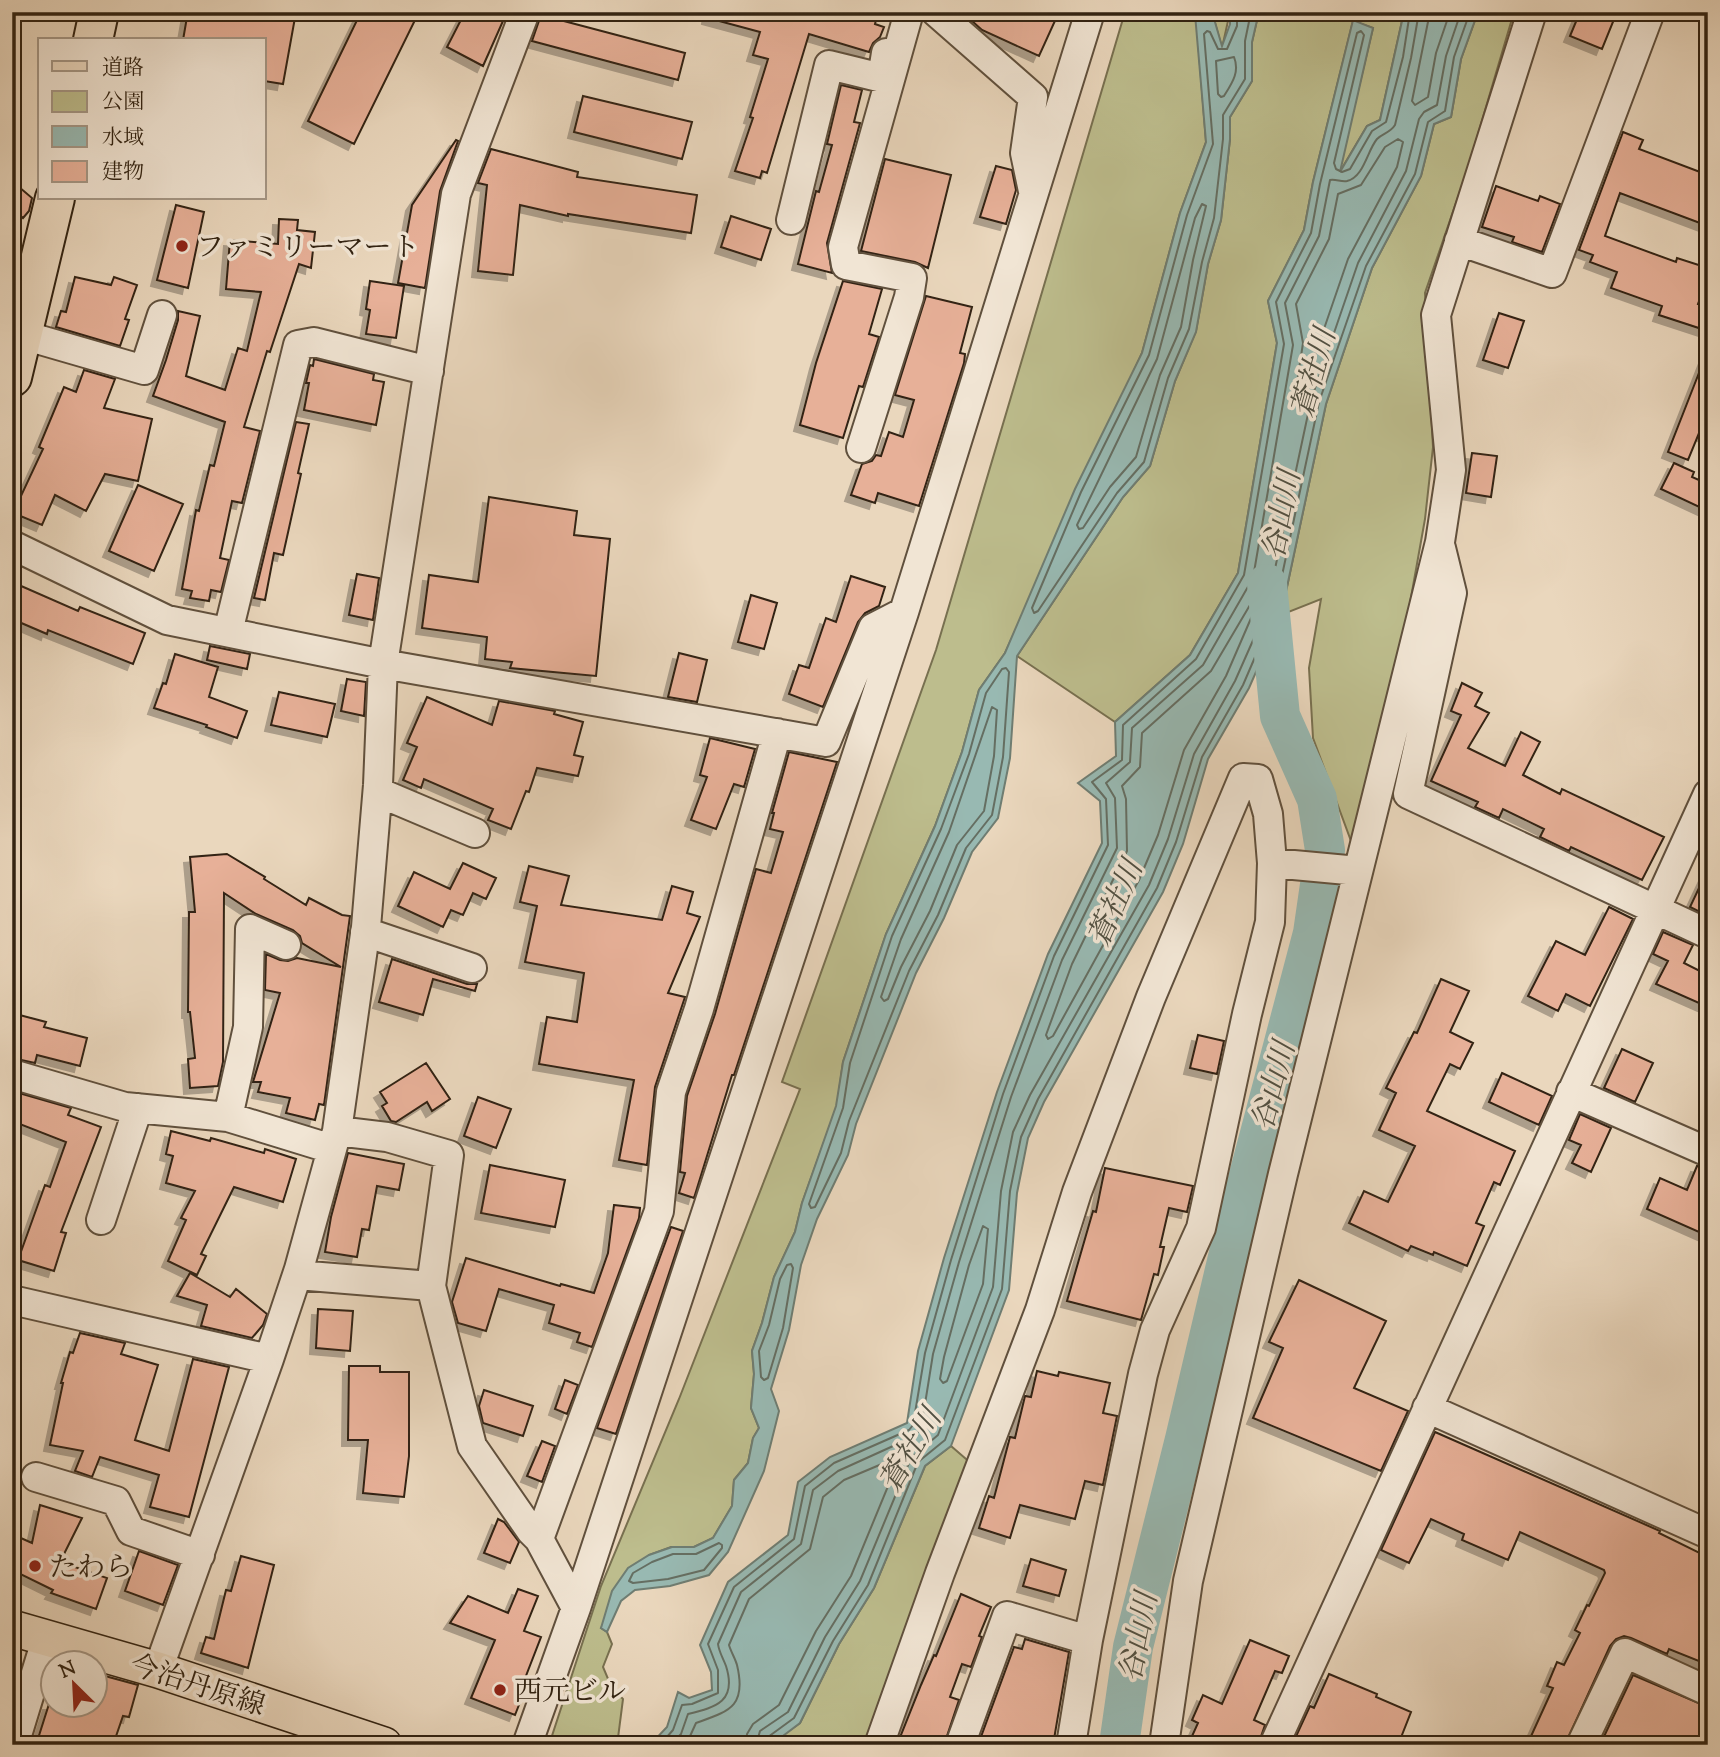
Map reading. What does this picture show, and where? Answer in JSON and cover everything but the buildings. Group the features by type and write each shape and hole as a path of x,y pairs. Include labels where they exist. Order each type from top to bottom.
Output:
{"highway":[{"path":"12,377 55,200"}],"main road":[{"name":"今治丹原線","path":"12,1628 158,1671 384,1745"}],"street":[{"path":"158,1671 297,1275 335,1140 365,932 378,792 383,664 456,194 525,12"},
{"path":"791,220 829,65 881,78 894,12"},
{"path":"860,448 909,297 912,278 846,265 843,247 909,12"},
{"path":"936,12 1033,97 1025,153 1034,193"},
{"path":"527,1745 576,1608 904,612 1090,12"},
{"path":"1164,1745 1188,1581 1286,1160 1440,542 1451,470 1436,315 1532,12"},
{"path":"1458,241 1552,273 1650,12"},
{"path":"23,335 144,370 162,315"},
{"path":"228,632 298,345 314,342 429,371"},
{"path":"1440,542 1452,593 1408,794 1708,934"},
{"path":"12,545 167,620 383,664 826,742 873,628 904,612"},
{"path":"539,1539 659,1211 671,1092 699,1009 777,733"},
{"path":"879,1745 940,1573 1040,1310 1087,1166 1151,997 1243,778 1258,779 1268,814 1272,863 1270,922 1247,1014 1202,1228 1155,1330 1143,1374 1088,1640 1071,1745"},
{"path":"378,792 475,833"},
{"path":"1274,1745 1653,909 1708,794"},
{"path":"1272,863 1357,871"},
{"path":"228,1117 248,1027 250,929 286,945"},
{"path":"365,932 472,968"},
{"path":"12,1074 125,1107 228,1117 335,1140 387,1137 449,1154 432,1286 472,1446 539,1539 576,1608"},
{"path":"1571,1091 1708,1152"},
{"path":"101,1220 138,1108"},
{"path":"297,1275 432,1286"},
{"path":"12,1300 269,1359"},
{"path":"1427,1408 1708,1534"},
{"path":"36,1477 116,1501 131,1531 200,1555"},
{"path":"960,1745 1007,1616 1088,1640"},
{"path":"14,1745 47,1637"},
{"path":"1581,1745 1625,1653 1708,1691"}],"green space":[{"path":"1125,12 1199,12 1196,15 1206,142 1180,213 1142,353 1005,653 979,690 962,752 935,826 886,934 843,1062 837,1106 802,1203 795,1232 774,1277 752,1351 754,1374 751,1408 759,1428 753,1438 748,1463 734,1480 732,1506 713,1538 694,1547 671,1547 649,1555 601,1628 607,1632 612,1644 603,1667 611,1686 623,1699 618,1738 614,1745 549,1745 601,1586 679,1399 800,1089 782,1082 936,650"},
{"path":"1212,12 1230,12 1222,48"},
{"path":"1256,12 1404,12 1380,120 1367,126 1338,175 1373,28 1353,21 1313,182 1304,230 1268,301 1277,343 1238,573 1190,655 1115,722 1017,656 1123,497 1150,466 1175,381 1196,331 1208,264 1221,220 1230,117 1252,81 1252,42 1258,16"},
{"path":"1478,12 1514,12 1468,168 1425,293 1433,447 1425,519 1400,659 1351,841 1313,738 1309,668 1321,599 1281,615 1326,404 1372,268 1421,176 1434,124 1451,117 1461,59"},
{"path":"951,1446 973,1465 867,1745 768,1745 800,1723 839,1644 874,1588 925,1466"}],"water":[{"path":"1212,12 1222,46 1230,24 1230,12 1256,12 1258,16 1252,42 1252,81 1230,117 1221,220 1208,264 1196,332 1175,381 1150,466 1123,497 1017,656 1010,758 998,818 972,852 944,918 916,973 856,1124 848,1155 817,1219 801,1265 789,1330 771,1389 779,1411 764,1471 728,1552 709,1575 670,1586 635,1590 621,1601 607,1632 601,1628 612,1591 628,1568 649,1555 672,1547 694,1547 713,1538 732,1506 734,1480 748,1463 753,1438 759,1428 751,1408 754,1374 752,1351 774,1277 795,1232 802,1203 836,1106 843,1062 886,934 935,826 962,752 979,690 1005,653 1075,489 1142,353 1180,213 1206,142 1195,14"},
{"name":"蒼社川","path":"1404,12 1478,12 1461,59 1451,117 1434,124 1421,176 1372,268 1326,404 1281,615 1249,688 1208,759 1183,844 1163,892 1044,1102 1028,1138 1017,1193 1009,1290 951,1446 925,1466 874,1588 839,1644 800,1723 771,1745 650,1745 667,1727 678,1692 689,1698 712,1690 711,1672 700,1645 728,1582 788,1535 798,1482 830,1457 907,1423 918,1351 944,1258 997,1092 1048,954 1102,843 1100,801 1078,783 1116,756 1115,722 1190,655 1238,573 1277,343 1268,301 1304,230 1313,182 1353,20 1373,28 1340,172 1367,126 1380,120"}],"waterway":[{"name":"谷山川","path":"1119,1745 1133,1647 1233,1236 1313,933 1325,850 1317,799 1280,716 1267,584"}],"place":[{"name":"ファミリーマート","path":"182,246"},
{"name":"たわら","path":"35,1566"},
{"name":"西元ビル","path":"500,1690"}]}
